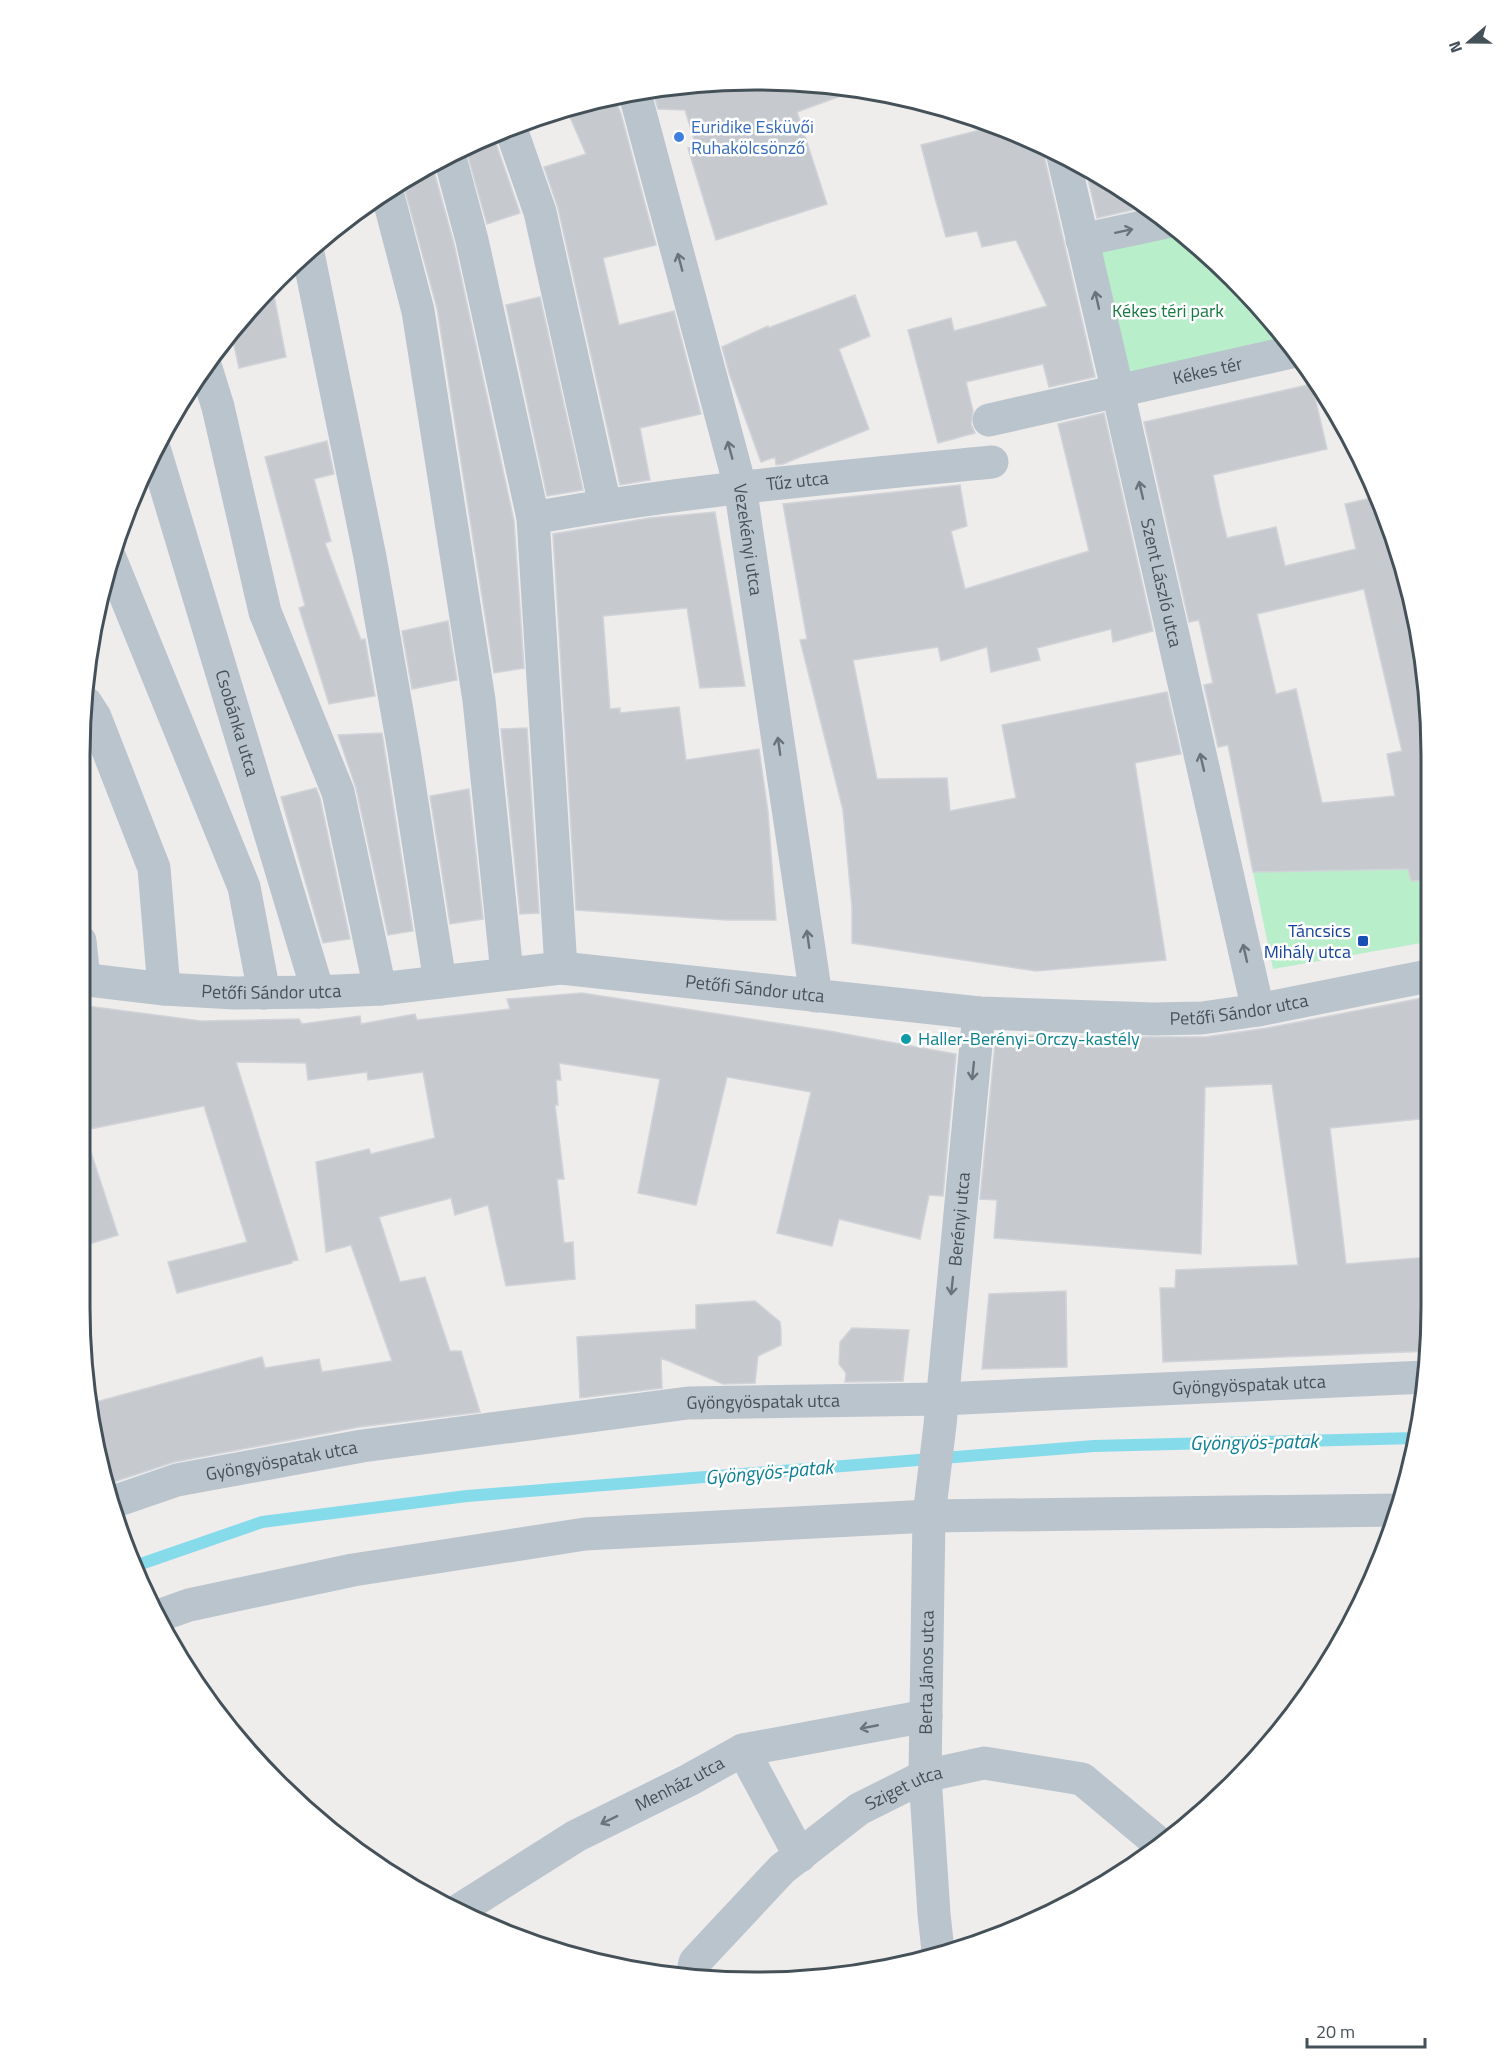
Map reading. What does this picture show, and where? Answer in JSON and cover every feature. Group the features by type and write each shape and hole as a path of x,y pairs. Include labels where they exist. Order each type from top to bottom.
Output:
{"street":[{"name":"Vezekényi utca","path":"637,101 740,486 816,996"},
{"path":"513,136 540,212 605,505"},
{"path":"451,164 474,252 533,518 561,968"},
{"name":"Szent László utca","path":"1066,167 1258,1010"},
{"path":"389,200 418,311 478,688 507,973"},
{"path":"1082,240 1156,224"},
{"path":"310,262 372,568 404,751 440,982"},
{"name":"Kékes tér","path":"1118,392 1285,353"},
{"path":"209,377 218,407 265,612 338,792 380,989"},
{"path":"989,420 1118,392"},
{"name":"Csobánka utca","path":"158,462 318,992"},
{"name":"Tűz utca","path":"533,518 605,505 740,486 992,462"},
{"path":"116,573 244,887 264,993"},
{"path":"91,711 154,868 164,989"},
{"name":"Petőfi Sándor utca","path":"90,980 164,989 264,993 318,992 380,989 561,968 979,1013 1193,1018 1258,1010 1421,977"},
{"name":"Berényi utca","path":"930,1509 979,1013"},
{"name":"Gyöngyöspatak utca","path":"119,1500 177,1480 362,1446 688,1403 940,1412 1417,1378"},
{"path":"165,1613 189,1605 353,1570 585,1534 930,1509 1389,1510"},
{"name":"Berta János utca","path":"930,1509 925,1776 937,1946"},
{"name":"Menház utca","path":"466,1905 576,1836 689,1780 743,1750 926,1716"},
{"path":"743,1750 800,1856"},
{"name":"Sziget utca","path":"694,1969 695,1962 782,1869 859,1809 925,1776 984,1763 1082,1779 1153,1840"}],"green space":[{"name":"Kékes téri park","path":"1156,224 1226,285 1281,347 1118,392 1082,240"},
{"path":"1421,868 1421,943 1273,969 1253,872"}],"building":[{"path":"712,91 799,91 841,96 797,112 827,204 716,240 688,148 696,146 685,110 658,109 655,98"},
{"path":"617,105 656,245 603,258 619,325 674,311 701,414 640,428 650,480 620,485 558,208 544,167 586,154 570,117"},
{"path":"981,130 1045,157 1095,377 1049,387 1043,364 966,382 973,411 971,424 975,433 938,443 908,330 951,318 954,331 1047,306 1016,240 982,247 977,231 946,237 921,145"},
{"path":"496,143 520,213 487,224 468,156"},
{"path":"434,173 454,244 514,521 524,668 494,673 437,308 405,190"},
{"path":"1088,179 1135,209 1097,218"},
{"path":"855,295 870,336 839,349 869,429 783,464 776,465 775,457 761,462 722,347 768,326 768,328"},
{"path":"274,297 286,357 239,368 234,343"},
{"path":"540,297 583,490 547,496 506,305"},
{"path":"1308,385 1315,395 1327,449 1213,475 1220,509 1227,538 1276,527 1285,566 1356,549 1345,504 1369,499 1386,542 1398,583 1415,669 1420,712 1421,880 1411,881 1408,869 1253,872 1228,745 1218,747 1204,685 1213,683 1199,620 1189,622 1144,422","holes":["1364,589 1402,751 1387,754 1395,796 1322,803 1296,689 1276,694 1257,614"]},
{"path":"1104,413 1153,631 1113,642 1111,629 1037,648 1040,660 991,672 987,647 941,661 938,647 853,660 877,779 947,778 950,811 1016,798 1002,725 1167,692 1181,754 1135,763 1166,960 1036,971 852,943 852,907 843,810 800,640 807,639 783,504 960,485 967,526 951,531 965,589 1089,551 1058,424"},
{"path":"327,441 334,474 314,479 331,541 325,543 361,640 365,639 375,696 329,704 299,608 305,606 265,457"},
{"path":"715,512 745,686 700,688 687,608 603,616 610,709 620,708 620,713 679,707 686,760 759,749 768,812 776,920 727,920 576,910 553,534 650,518"},
{"path":"448,621 457,680 412,689 402,631"},
{"path":"527,728 539,913 520,914 501,729"},
{"path":"382,733 413,931 388,935 356,788 338,735"},
{"path":"316,788 350,939 323,943 281,797"},
{"path":"469,789 483,919 450,924 430,796"},
{"path":"582,993 829,1031 956,1054 943,1196 929,1195 920,1239 839,1219 832,1246 777,1233 811,1092 727,1077 696,1205 638,1193 660,1079 559,1063 561,1080 556,1080 558,1105 555,1105 564,1179 557,1179 564,1243 573,1242 575,1279 506,1286 488,1205 455,1215 451,1198 379,1217 400,1282 425,1277 450,1351 461,1351 480,1412 359,1427 174,1462 114,1482 97,1402 262,1357 265,1368 319,1359 322,1372 392,1361 351,1245 326,1252 316,1162 369,1149 371,1154 435,1138 423,1072 368,1080 367,1072 308,1080 306,1063 236,1062 298,1260 177,1293 168,1262 247,1242 204,1106 90,1129 90,1006 201,1021 299,1019 302,1024 360,1016 361,1024 415,1014 417,1020 510,1009 507,999"},
{"path":"1421,998 1421,1119 1330,1128 1346,1264 1421,1258 1420,1351 1163,1362 1160,1288 1175,1288 1176,1270 1298,1265 1272,1084 1205,1087 1201,1254 994,1238 997,1200 980,1199 996,1034 1072,1037 1205,1037 1267,1028"},
{"path":"90,1149 118,1235 90,1244"},
{"path":"1066,1291 1067,1367 982,1369 989,1294"},
{"path":"755,1301 780,1322 781,1345 758,1356 755,1383 723,1384 661,1358 662,1388 580,1398 577,1337 696,1329 696,1305"},
{"path":"852,1328 909,1330 903,1381 845,1382 846,1373 839,1364 840,1342"}],"waterway":[{"name":"Gyöngyös-patak","path":"142,1563 262,1522 467,1496 1094,1446 1407,1438"}],"place":[{"name":"Euridike Esküvői Ruhakölcsönző","path":"679,137"},
{"name":"Táncsics Mihály utca","path":"1363,941"},
{"name":"Haller-Berényi-Orczy-kastély","path":"906,1039"}]}
